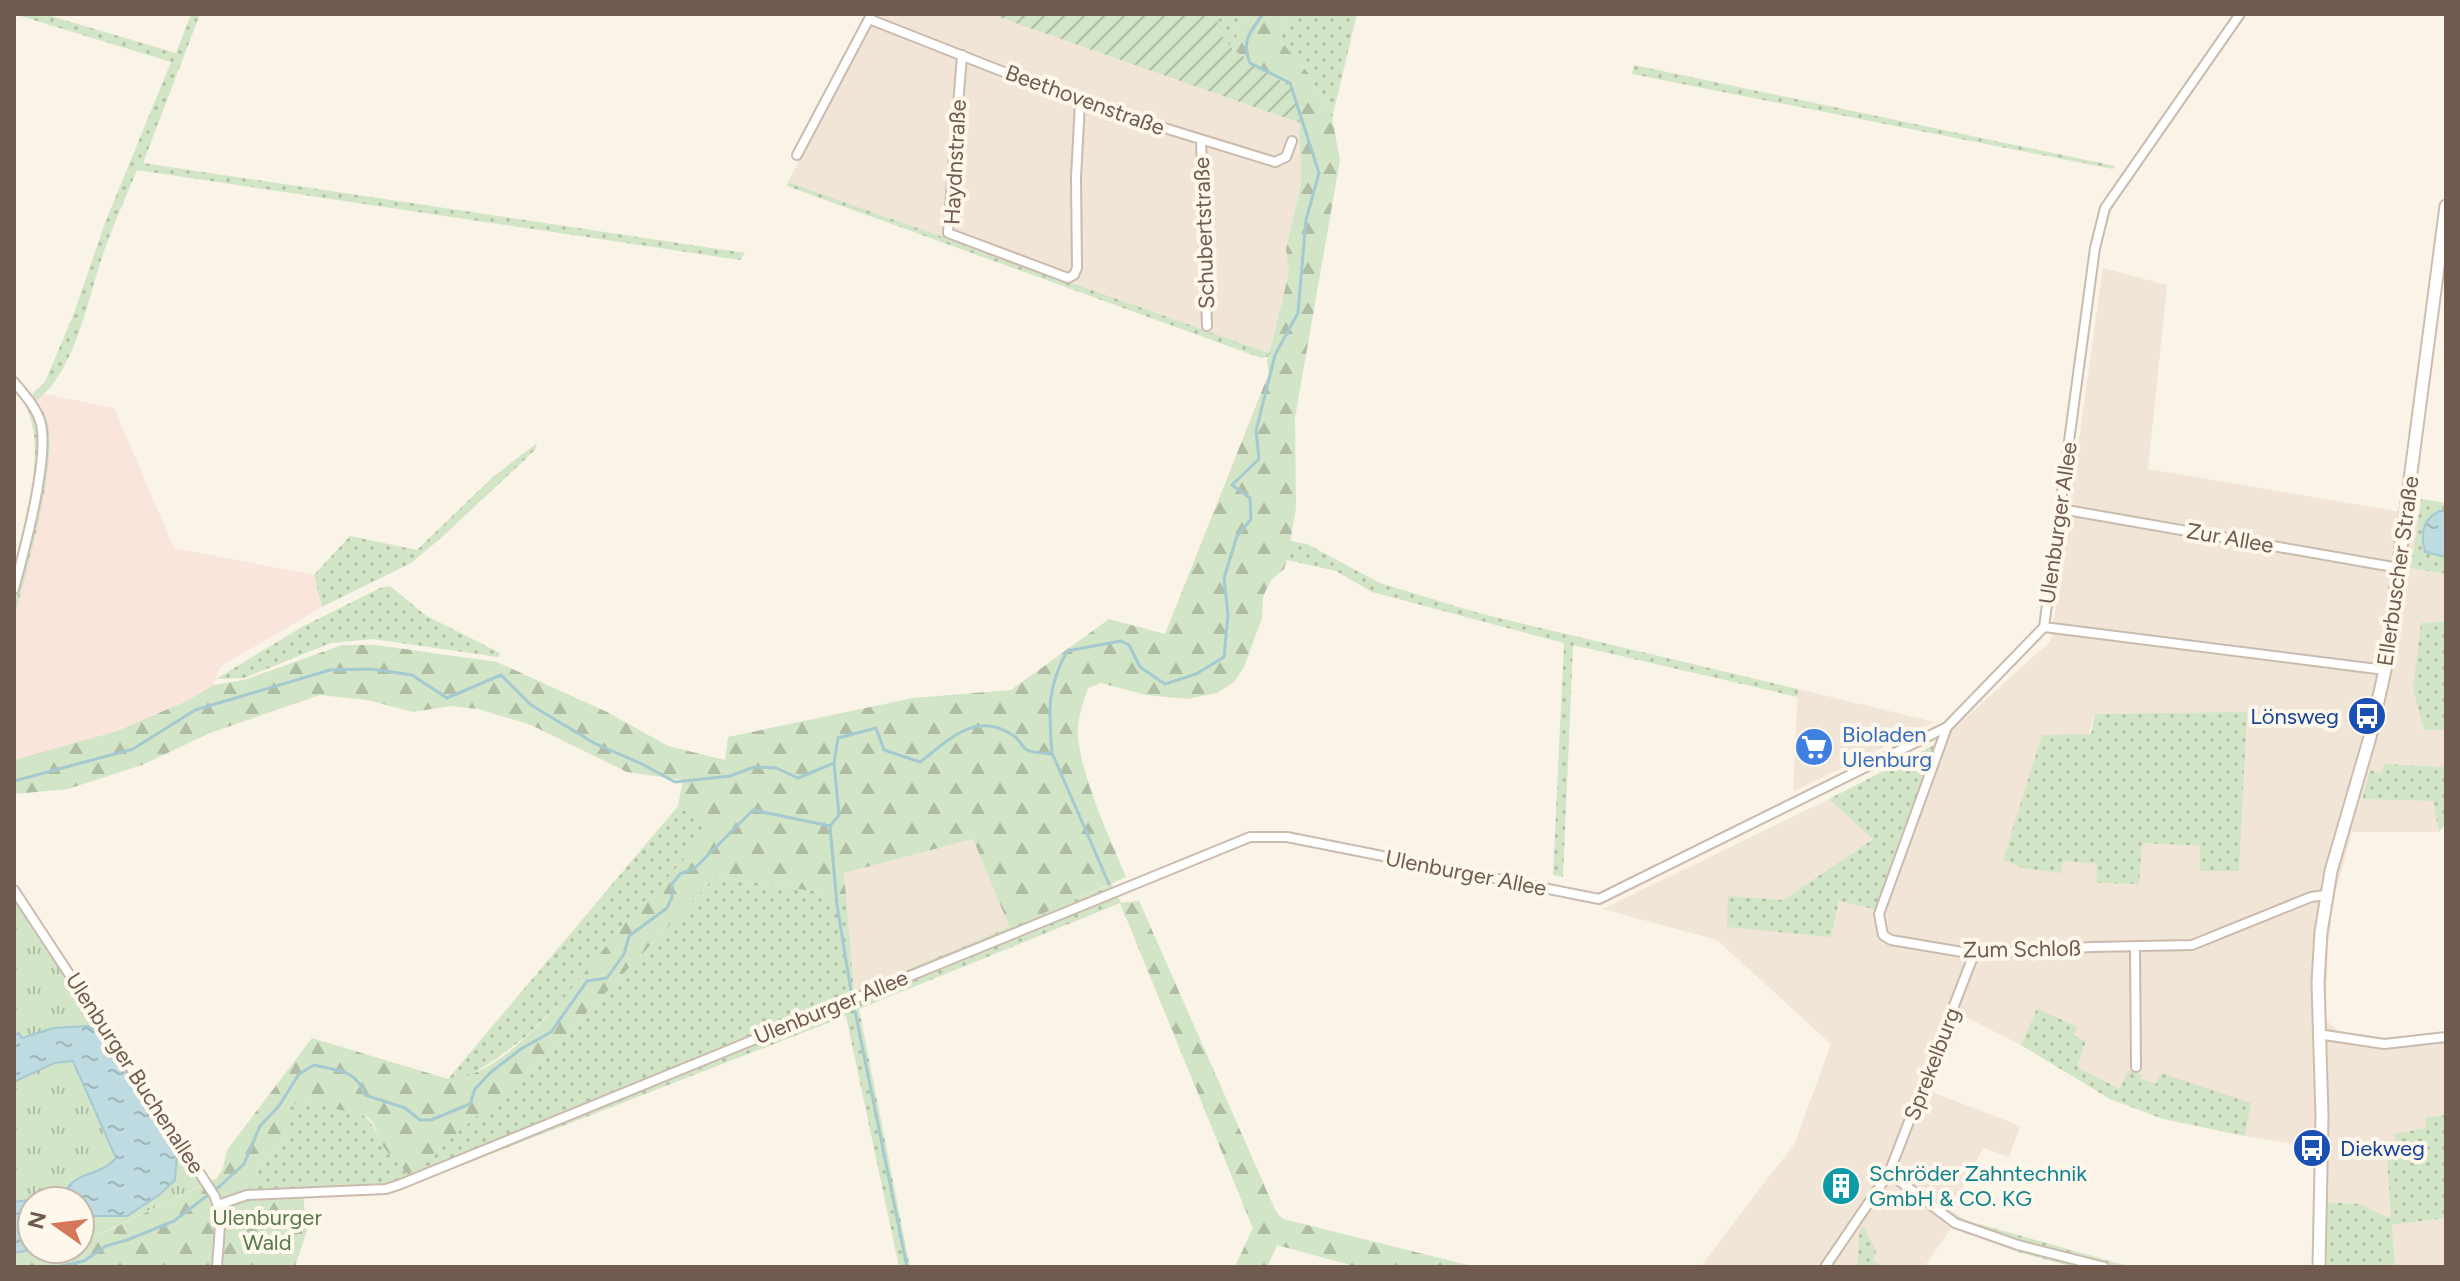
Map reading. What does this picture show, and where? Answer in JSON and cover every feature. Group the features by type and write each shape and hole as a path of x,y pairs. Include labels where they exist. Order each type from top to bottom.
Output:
{"main road":[{"name":"Ellerbuscher Straße","path":"2319,1267 2322,1116 2318,1034 2320,945 2326,895 2370,737 2385,670 2446,206"}],"street":[{"name":"Ulenburger Allee","path":"218,1205 247,1195 386,1189 401,1184 1250,837 1287,837 1599,899 1947,727 2044,627 2095,248 2105,208 2240,14"},
{"name":"Beethovenstraße","path":"870,17 1080,102 1275,162 1286,157 1292,141"},
{"path":"797,155 870,17"},
{"name":"Haydnstraße","path":"962,55 948,233 1068,278 1074,275 1077,268 1076,178 1080,102"},
{"name":"Schubertstraße","path":"1201,140 1207,326"},
{"path":"14,382 29,400 41,424 41,445 28,537 14,589"},
{"name":"Zur Allee","path":"2061,509 2399,568"},
{"path":"2044,627 2385,670"},
{"name":"Zum Schloß","path":"1947,727 1879,914 1883,935 1891,940 1974,954 2192,945 2311,897 2326,895"},
{"name":"Ulenburger Buchenallee","path":"14,890 214,1195 218,1205 217,1267"},
{"path":"2135,948 2136,1067"},
{"name":"Sprekelburg","path":"1825,1267 1889,1173 1974,954"},
{"path":"2318,1034 2384,1044 2446,1037"},
{"path":"1889,1173 1955,1223 2018,1245 2104,1267"}],"shaded area":[{"path":"874,14 990,14 1300,123 1301,184 1286,249 1289,272 1269,353 788,182"},
{"path":"2103,268 2167,285 2148,469 2419,515 2411,568 2446,574 2446,621 2421,623 2423,730 2446,730 2446,767 2385,764 2382,773 2370,770 2362,798 2433,801 2439,832 2352,832 2335,894 2328,945 2327,1021 2339,1031 2386,1038 2446,1033 2446,1115 2425,1118 2426,1128 2397,1158 2387,1160 2392,1220 2360,1204 2327,1202 2327,1150 2245,1136 2250,1103 2161,1073 2157,1085 2140,1079 2128,1070 2121,1090 2077,1067 2086,1042 2037,1008 2021,1045 1964,1016 1932,1092 2020,1126 2009,1157 1983,1148 1945,1221 1952,1227 1924,1267 1884,1267 1872,1261 1859,1233 1857,1267 1700,1267 1795,1143 1831,1044 1717,940 1603,909 1829,799 1874,838 1783,900 1729,897 1831,937 1839,901 1878,910 1936,744 2051,641","holes":["2094,714 2239,871 2200,870 2201,846 2142,843 2138,884 2096,883 2098,864 2062,861"]},
{"path":"45,394 114,408 174,548 314,575 322,607 220,667 213,685 187,701 93,740 14,760 14,619 37,529 35,401"},
{"path":"1798,689 1934,722 1793,792"},
{"path":"973,839 1010,928 853,992 844,873"},
{"path":"2446,1218 2446,1267 2395,1267 2392,1225"}],"green space":[{"path":"14,14 44,14 176,53 191,14 200,14 143,163 745,253 740,260 137,170 104,251 71,352 50,388 36,401 46,417 49,458 40,516 14,619 14,570 34,466 35,445 26,406 35,401 32,394 45,382 74,313 105,223 171,62"},
{"path":"990,14 1221,14 1216,28 1233,50 1293,89 1299,105 1300,123"},
{"path":"1221,14 1246,14 1233,50 1216,28"},
{"name":"Ulenburger Wald","path":"1246,14 1289,14 1279,39 1309,74 1332,118 1340,160 1295,418 1296,508 1284,569 1271,580 1263,597 1262,618 1244,667 1234,682 1217,693 1187,699 1146,695 1101,683 1088,688 1078,724 1080,752 1097,807 1126,877 1010,928 973,839 844,873 846,896 715,877 540,1062 408,1175 383,1146 374,1124 366,1116 310,1100 287,1110 287,1133 260,1166 247,1192 303,1195 307,1230 295,1267 14,1267 16,1254 16,1265 96,1265 96,1234 217,1178 227,1150 312,1038 448,1079 472,1074 497,1061 568,993 705,831 697,820 678,806 683,780 627,772 531,725 478,709 451,706 413,712 367,700 320,695 210,733 142,765 68,789 14,794 14,760 114,732 187,701 213,685 244,680 342,645 376,645 497,662 607,712 668,746 725,760 728,737 913,698 1011,690 1109,619 1165,634 1269,373 1267,362 1289,272 1286,249 1301,184 1299,105 1293,89 1233,50"},
{"path":"1289,14 1357,14 1332,118 1309,74 1279,39"},
{"path":"1634,65 2115,166 2113,169 1632,74"},
{"path":"788,182 1269,353 1268,357 1261,358 787,186"},
{"path":"537,443 535,450 411,563 322,607 314,575 350,536 417,550 494,476"},
{"path":"2421,499 2446,503 2446,574 2411,568"},
{"path":"1290,541 1307,544 1380,583 1482,614 1798,689 1798,697 1573,645 1563,877 1553,875 1564,643 1372,592 1336,571 1287,560"},
{"path":"390,586 425,615 500,653 498,657 373,639 331,643 244,678 216,679 302,627 380,588"},
{"path":"2446,621 2446,730 2424,730 2413,689 2421,623"},
{"path":"2247,712 2239,871 2200,871 2200,846 2142,843 2139,884 2096,883 2097,864 2063,861 2061,873 2023,868 2003,860 2042,735 2091,734 2095,714"},
{"path":"1936,744 1878,910 1839,901 1831,937 1727,927 1728,896 1783,900 1873,839 1829,799"},
{"path":"2385,764 2446,767 2446,823 2439,832 2433,801 2362,799 2370,770 2381,773"},
{"path":"678,806 697,820 705,831 691,854 624,924 583,978 529,1034 464,1079 448,1079"},
{"path":"715,877 846,896 854,992 1112,884 1121,903 1139,901 1276,1212 1282,1219 1475,1267 1358,1267 1277,1245 1267,1267 1235,1267 1253,1228 1120,903 859,1009 910,1267 899,1267 846,1016 388,1194 247,1193 260,1166 287,1133 287,1110 306,1101 361,1113 408,1174 540,1062"},
{"path":"14,900 202,1185 96,1234 96,1185 16,1185 14,1254"},
{"path":"1139,901 1276,1212 1283,1219 1475,1267 1358,1267 1277,1245 1267,1267 1235,1267 1253,1228 1121,903"},
{"path":"2037,1008 2077,1027 2074,1036 2086,1041 2077,1067 2120,1089 2128,1070 2156,1084 2161,1073 2251,1103 2245,1136 2163,1119 2110,1099 2021,1045"},
{"path":"2446,1115 2446,1218 2392,1225 2395,1267 2327,1267 2327,1202 2360,1204 2391,1219 2387,1159 2397,1157 2395,1134 2426,1128 2425,1118"},
{"path":"1951,1211 1965,1220 2131,1267 2073,1267 2018,1252 1952,1227 1945,1221"},
{"path":"1863,1226 1876,1251 1873,1261 1884,1267 1857,1267 1859,1233"}],"water":[{"path":"2440,511 2446,511 2446,557 2425,552 2423,545 2426,523"},
{"path":"88,1026 97,1031 167,1134 177,1154 175,1180 127,1216 96,1216 96,1185 70,1185 116,1158 73,1061 54,1063 14,1082 14,1035 19,1033 22,1038 53,1028"},
{"path":"14,1202 16,1202 14,1253"}],"waterway":[{"path":"57,1267 84,1261 106,1246 174,1221 220,1186 244,1164 260,1126 279,1106 299,1074 314,1065 351,1076 357,1080 365,1095 405,1108 420,1120 431,1120 470,1104 475,1089 491,1072 521,1049 551,1032 587,981 607,978 624,954 629,936 667,908 672,897 672,884 680,874 695,868 753,810 830,826 839,815 834,763 838,738 876,728 884,750 920,762 964,731 988,726 1014,736 1027,750 1052,754 1050,701 1055,678 1067,651 1121,641 1129,645 1140,667 1165,684 1196,674 1224,657 1228,615 1224,578 1237,536 1251,519 1250,498 1232,485 1259,459 1256,431 1275,355 1298,313 1306,220 1319,173 1290,83 1250,63 1247,55 1251,32 1263,14"},
{"path":"14,781 133,749 195,710 330,670 371,669 412,675 447,698 501,675 531,705 594,743 675,782 730,776 754,767 776,768 798,778 834,763"},
{"path":"1053,755 1109,884"},
{"path":"830,826 837,905 851,991"},
{"path":"855,1011 907,1267"}],"place":[{"name":"Lönsweg","path":"2367,716"},
{"name":"Bioladen Ulenburg","path":"1814,747"},
{"name":"Diekweg","path":"2312,1148"},
{"name":"Schröder Zahntechnik GmbH & CO. KG","path":"1841,1186"}]}
